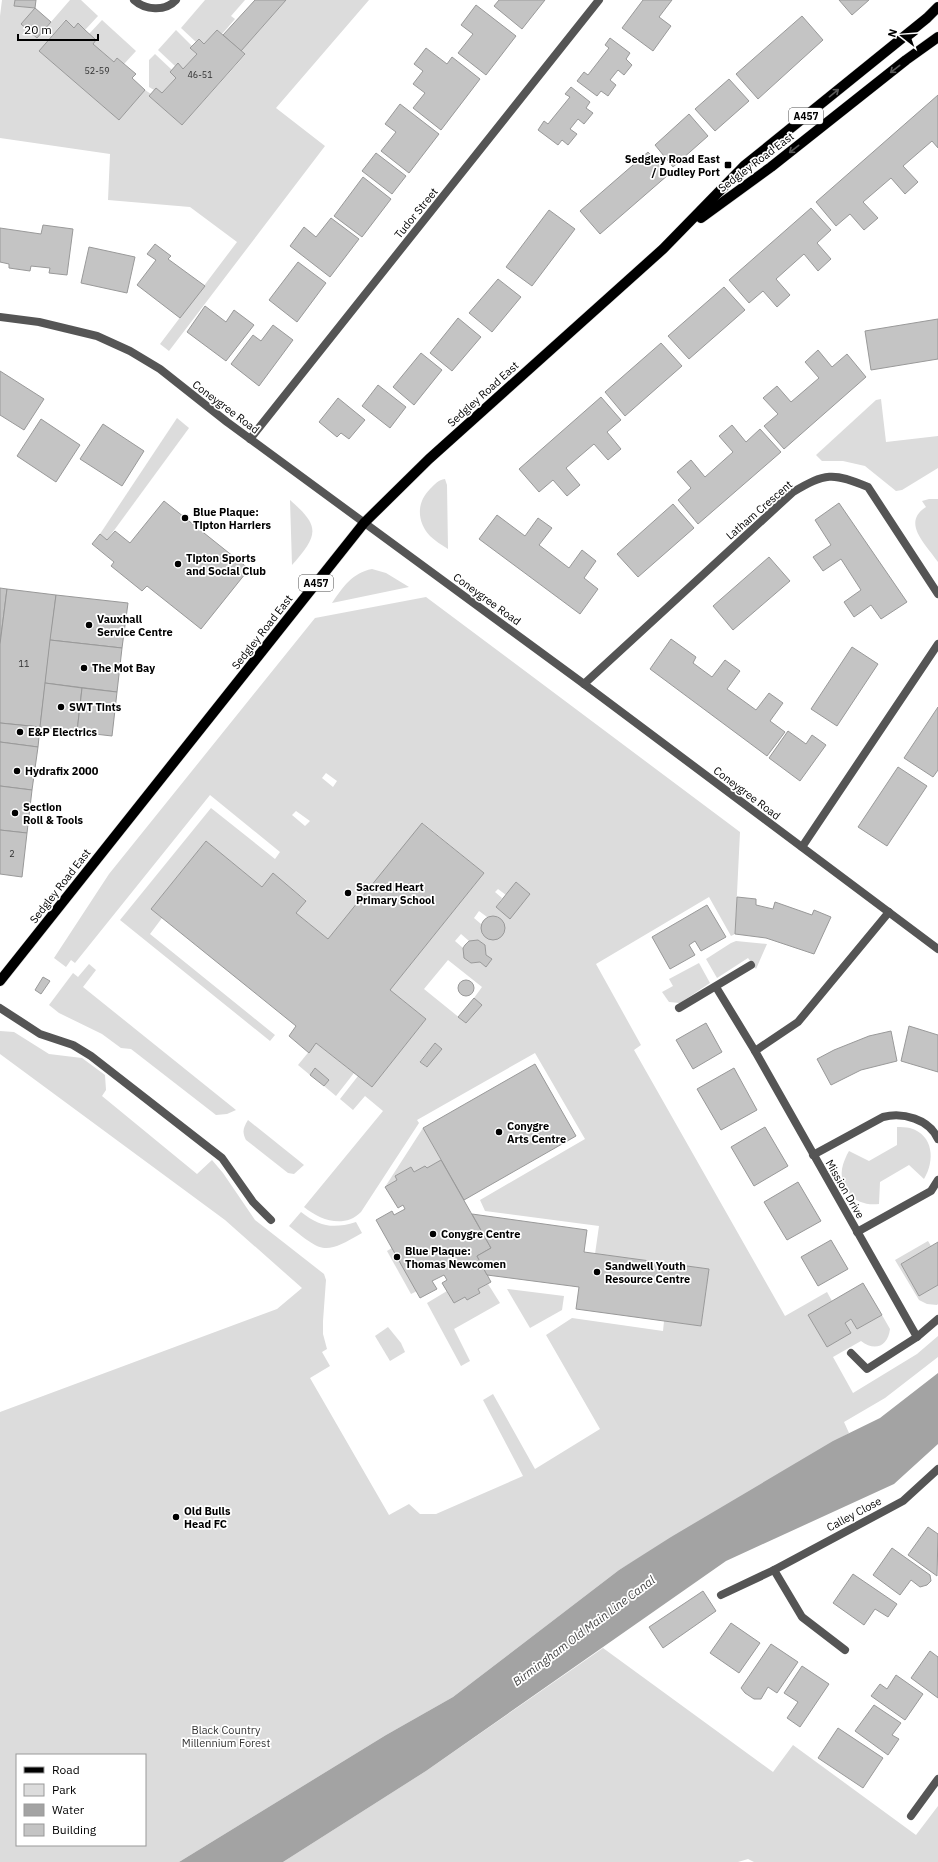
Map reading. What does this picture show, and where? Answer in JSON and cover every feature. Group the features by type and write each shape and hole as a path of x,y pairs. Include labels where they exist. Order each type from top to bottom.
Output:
{"main road":[{"name":"Sedgley Road East","path":"0,981 364,523 429,459 682,232 744,166 927,18 938,7"},
{"name":"Sedgley Road East","path":"682,232 771,167 938,37"}],"street":[{"path":"134,0 148,8 160,8 176,0"},
{"name":"Tudor Street","path":"250,439 599,0"},
{"name":"Coneygree Road","path":"0,317 39,322 97,336 130,351 160,369 250,439 584,684 938,949"},
{"name":"Latham Crescent","path":"584,684 793,492 815,479 831,476 843,478 868,487 938,594"},
{"path":"802,848 938,644"},
{"path":"755,1051 798,1022 888,912"},
{"path":"679,1008 751,965"},
{"name":"Mission Drive","path":"716,987 755,1051 917,1337"},
{"path":"0,1008 40,1034 73,1045 92,1056 222,1158 253,1202 271,1220"},
{"path":"813,1155 883,1117 894,1114 907,1116 919,1121 929,1127 938,1139"},
{"path":"857,1232 931,1191 938,1180"},
{"path":"851,1353 867,1369 917,1337 938,1319"},
{"name":"Calley Close","path":"721,1595 774,1570 903,1501 938,1469"},
{"path":"774,1570 802,1617 845,1650"},
{"path":"911,1816 938,1779"}],"green space":[{"path":"2,0 15,0 14,6 35,8 21,24 37,38 70,0 81,0 98,16 85,30 78,24 74,28 65,20 39,51 119,120 145,90 151,94 149,96 182,125 245,55 241,51 286,0 369,0 276,108 325,146 169,351 160,344 237,242 190,207 108,200 110,154 0,138 0,16"},
{"path":"205,0 245,0 231,16 235,19 222,34 217,30 204,44 199,39 196,42 181,28"},
{"path":"102,20 136,51 124,64 117,58 114,62 93,44 96,40 89,34"},
{"path":"176,30 192,46 190,48 197,54 183,69 178,63 175,66 158,50"},
{"path":"155,54 172,70 170,72 176,78 162,93 156,88 154,90 149,87 149,60"},
{"path":"881,399 886,442 938,436 938,468 902,490 896,491 865,466 843,461 822,461 816,455 876,400"},
{"path":"177,418 189,428 107,540 100,534"},
{"path":"445,479 447,485 448,549 432,538 426,531 420,512 420,506 425,494 437,482"},
{"path":"938,499 938,562 922,541 916,527 916,520 919,513 926,507 922,501"},
{"path":"290,500 307,517 312,531 311,538 307,546 292,565"},
{"path":"372,569 386,573 409,587 332,603 344,586 353,577"},
{"name":"Black Country Millennium Forest","path":"426,597 740,832 735,934 731,936 709,897 596,964 641,1045 634,1050 785,1316 827,1292 832,1301 808,1315 827,1347 851,1333 845,1323 851,1319 857,1329 882,1315 890,1329 887,1340 884,1343 876,1347 861,1341 833,1357 853,1393 917,1354 938,1336 938,1357 885,1398 844,1422 849,1433 619,1570 453,1697 386,1735 179,1862 0,1862 0,1412 277,1309 302,1288 225,1220 0,1054 0,1031 14,1032 49,1054 82,1058 105,1075 106,1090 102,1096 197,1174 212,1160 223,1173 255,1220 324,1274 326,1280 323,1334 327,1349 322,1352 330,1366 310,1378 389,1515 409,1504 420,1514 436,1514 523,1476 483,1400 493,1394 535,1469 600,1429 546,1335 572,1318 663,1331 664,1321 701,1326 709,1269 595,1254 599,1226 485,1211 480,1200 585,1139 535,1053 417,1120 419,1123 361,1212 354,1217 347,1220 332,1221 317,1216 304,1207 383,1111 365,1096 353,1110 340,1099 358,1076 372,1087 426,1019 390,990 484,873 423,823 328,939 296,913 306,900 273,874 262,887 206,841 151,909 162,918 150,934 275,1035 270,1041 120,920 211,808 275,859 280,852 210,795 75,963 71,960 66,967 54,958 109,874 315,618","holes":["326,773 337,781 333,787 322,778","296,811 310,821 305,826 292,815","516,882 530,894 510,918 496,907 502,898 495,892 498,889 506,895","479,911 487,917 497,916 504,922 505,931 499,938 489,939 482,934 481,924 474,918","461,934 469,941 478,940 485,945 486,955 492,959 486,967 480,962 471,963 464,958 463,948 455,941","448,960 482,987 474,998 482,1005 466,1023 424,989","435,1043 442,1049 426,1067 420,1061"]},
{"path":"736,941 767,944 756,969 748,958 717,978 706,959"},
{"path":"699,963 710,983 680,1003 669,1002 662,992 673,986 669,979"},
{"path":"89,964 96,970 83,987 236,1110 227,1114 216,1115 131,1049 121,1048 102,1034 59,1013 49,1005 73,973 78,977"},
{"path":"316,1043 354,1073 336,1096 324,1086 329,1080 315,1068 310,1075 298,1065"},
{"path":"248,1120 304,1165 294,1174 288,1173 246,1140 244,1130"},
{"path":"897,1127 918,1131 924,1136 928,1142 931,1157 928,1172 924,1179 909,1165 880,1182 879,1204 864,1203 857,1200 851,1196 843,1184 842,1167 849,1151 869,1161 897,1145"},
{"path":"423,1128 441,1160 427,1168 425,1166 414,1172 411,1167 395,1176 397,1180 385,1187"},
{"path":"301,1212 321,1224 340,1226 356,1222 362,1233 331,1248 317,1246 309,1242 289,1226"},
{"path":"928,1241 931,1246 901,1264 919,1296 938,1285 937,1305 927,1304 919,1300 895,1260"},
{"path":"392,1248 417,1291 411,1294 387,1251"},
{"path":"488,1284 500,1303 454,1329 470,1361 461,1366 427,1303 447,1291 454,1303 465,1297 467,1300 480,1293 478,1289"},
{"path":"507,1289 564,1296 562,1310 530,1328"},
{"path":"388,1327 401,1343 405,1352 390,1361 375,1336"},
{"path":"603,1648 773,1772 793,1745 916,1835 938,1806 938,1862 754,1862 748,1859 738,1862 283,1862 426,1771"}],"water":[{"name":"Birmingham Old Main Line Canal","path":"938,1373 938,1444 894,1484 726,1561 426,1771 283,1862 179,1862 386,1735 453,1697 619,1570 671,1537 833,1441 880,1418"}],"building":[{"path":"15,0 36,0 35,8 14,6"},
{"path":"255,0 286,0 241,51 223,35"},
{"path":"499,0 545,0 522,29 494,6"},
{"path":"643,0 672,0 659,17 671,26 653,51 622,28"},
{"path":"839,0 869,0 852,15"},
{"path":"476,5 516,36 486,75 458,53 473,34 461,25"},
{"path":"35,8 51,22 37,38 21,24"},
{"path":"802,16 823,40 758,99 736,74"},
{"path":"66,20 74,28 78,23 96,40 93,44 114,62 117,58 136,74 132,78 145,90 119,120 39,51"},
{"path":"217,30 245,54 182,125 149,96 156,88 162,93 176,78 170,72 178,63 183,69 197,54 190,48 199,39 204,44"},
{"path":"610,38 630,53 626,59 632,65 624,75 618,70 610,80 616,85 608,96 601,91 597,96 577,81 584,72 588,75 609,48 605,45"},
{"path":"426,48 447,64 452,57 480,79 441,130 413,108 425,93 413,84 423,71 414,64"},
{"path":"729,79 749,101 715,131 695,109"},
{"path":"571,87 590,102 586,108 593,113 584,124 578,119 570,129 577,134 568,145 562,140 558,145 538,130 544,121 548,124 570,97 565,94"},
{"path":"938,95 938,148 932,141 903,166 918,182 905,194 891,178 863,202 878,218 864,230 850,214 836,226 816,202"},
{"path":"400,104 439,134 409,173 381,151 396,132 385,124"},
{"path":"689,114 708,136 673,167 655,145"},
{"path":"648,152 668,175 600,234 580,211"},
{"path":"376,153 406,176 392,194 362,171"},
{"path":"363,177 391,199 362,237 334,216"},
{"path":"811,208 831,230 817,243 831,259 818,271 804,254 776,279 790,295 777,307 763,291 749,303 729,280"},
{"path":"549,210 575,229 532,286 506,267"},
{"path":"331,218 359,239 330,277 290,246 304,227 316,237"},
{"path":"43,225 73,229 67,275 49,273 50,268 31,266 30,271 9,268 9,264 0,262 0,228 41,234"},
{"path":"155,244 171,256 168,259 205,286 180,318 137,285 156,260 147,254"},
{"path":"89,247 135,257 127,293 81,283"},
{"path":"298,262 326,283 297,322 269,300"},
{"path":"498,279 521,297 492,332 469,313"},
{"path":"724,287 745,310 689,359 668,336"},
{"path":"205,306 226,322 234,310 254,325 226,361 187,332"},
{"path":"458,318 481,337 452,371 430,353"},
{"path":"938,319 938,359 871,370 865,331"},
{"path":"273,325 293,340 259,386 231,364 253,335 261,341"},
{"path":"661,343 682,366 625,416 605,392"},
{"path":"818,350 832,367 847,354 866,377 784,449 764,426 778,414 763,398 777,386 791,402 819,378 805,362"},
{"path":"421,353 442,370 414,405 393,387"},
{"path":"0,371 44,399 24,430 0,415"},
{"path":"378,385 406,407 390,428 362,406"},
{"path":"601,397 621,420 607,432 621,449 608,460 594,444 566,468 580,485 567,496 553,480 539,492 519,469"},
{"path":"338,398 365,420 349,439 341,433 337,437 319,422"},
{"path":"41,419 80,445 56,482 17,456"},
{"path":"103,424 144,451 122,486 80,459"},
{"path":"732,425 746,442 760,429 781,452 698,524 678,500 691,488 677,472 691,460 705,477 733,452 719,436"},
{"name":"Tipton Sports and Social Club","path":"164,501 249,569 201,629 147,586 142,591 111,566 114,562 92,544 100,534 107,540 115,531 130,543"},
{"path":"839,503 907,602 881,619 871,605 854,617 844,602 861,590 841,559 823,571 813,557 831,545 815,520"},
{"path":"673,504 694,528 638,577 617,554"},
{"path":"497,515 525,536 538,518 552,528 539,545 569,568 582,550 596,561 584,578 598,589 580,614 479,539"},
{"path":"769,557 790,581 733,630 713,606"},
{"path":"0,588 7,589 0,644"},
{"path":"7,589 56,595 40,727 0,723 0,644"},
{"name":"Vauxhall Service Centre","path":"56,595 128,603 122,648 50,640"},
{"path":"671,639 696,657 693,663 712,677 725,660 740,671 727,689 756,710 769,693 783,703 770,721 785,732 767,756 650,669"},
{"name":"The Mot Bay","path":"50,640 122,648 117,692 45,683"},
{"path":"852,647 878,664 837,726 811,709"},
{"name":"SWT Tints","path":"45,683 82,688 77,732 40,727"},
{"path":"82,688 117,692 112,736 77,732"},
{"path":"938,707 938,770 933,777 904,758"},
{"name":"E&P Electrics","path":"0,723 40,727 38,747 0,742"},
{"path":"788,731 806,744 812,735 826,745 800,781 769,758"},
{"name":"Hydrafix 2000","path":"0,742 38,747 32,790 0,786"},
{"path":"898,767 927,786 887,846 858,827"},
{"name":"Section Roll & Tools","path":"0,786 32,790 27,833 0,830"},
{"path":"422,823 484,873 390,990 426,1019 372,1087 316,1043 309,1053 289,1036 296,1026 151,909 206,841 262,887 273,873 306,901 296,913 328,939"},
{"path":"0,830 27,833 22,877 0,874"},
{"path":"516,882 530,894 510,919 496,907"},
{"path":"737,897 756,899 756,905 773,909 775,902 812,915 814,910 831,917 814,954 766,938 735,934"},
{"path":"707,905 726,937 701,951 695,941 689,945 695,955 670,969 652,937"},
{"path":"493,916 501,920 505,928 501,936 493,940 485,936 481,928 485,920"},
{"path":"478,940 485,945 486,955 492,959 486,967 480,962 471,963 464,958 463,948 465,945 469,941"},
{"path":"43,977 50,981 41,994 35,990"},
{"path":"463,980 469,980 474,985 472,994 469,996 463,996 458,991 458,985"},
{"path":"474,998 482,1005 466,1023 458,1017"},
{"path":"706,1023 722,1052 693,1069 676,1040"},
{"path":"909,1026 938,1035 938,1072 901,1061"},
{"path":"891,1031 897,1061 861,1070 831,1085 817,1059 834,1050 869,1036"},
{"path":"435,1043 442,1049 427,1067 420,1062"},
{"name":"Conygre Arts Centre","path":"535,1064 576,1136 464,1200 423,1128"},
{"path":"315,1068 329,1080 324,1086 310,1075"},
{"path":"734,1068 757,1110 721,1130 697,1089"},
{"path":"765,1127 788,1166 754,1186 731,1147"},
{"name":"Conygre Centre","path":"441,1160 491,1248 477,1256 491,1282 478,1289 480,1293 467,1300 465,1297 454,1303 442,1283 447,1280 444,1275 432,1281 437,1289 420,1298 376,1220 392,1211 394,1215 405,1209 403,1205 398,1208 385,1187 397,1180 395,1176 411,1167 414,1172 425,1166 427,1168"},
{"path":"798,1182 821,1221 787,1240 764,1202"},
{"name":"Sandwell Youth Resource Centre","path":"472,1214 587,1230 584,1252 709,1269 701,1326 576,1309 579,1287 487,1275 477,1256 491,1248"},
{"path":"831,1240 848,1269 818,1286 801,1257"},
{"path":"938,1242 938,1285 919,1296 901,1264"},
{"path":"863,1283 882,1315 857,1329 851,1319 845,1323 851,1333 827,1347 808,1315"},
{"path":"928,1527 938,1534 937,1576 908,1555"},
{"path":"892,1548 930,1575 931,1581 927,1585 920,1587 911,1580 900,1595 873,1575"},
{"path":"853,1574 897,1604 888,1617 875,1609 864,1625 833,1603"},
{"path":"703,1591 716,1611 663,1648 649,1627"},
{"path":"731,1623 760,1643 739,1673 710,1653"},
{"path":"771,1644 798,1662 777,1693 768,1687 761,1699 754,1699 745,1693 741,1688"},
{"path":"930,1651 938,1657 938,1698 911,1678"},
{"path":"802,1666 829,1684 800,1727 787,1718 798,1702 784,1693"},
{"path":"896,1675 923,1694 905,1720 871,1696 880,1684 887,1689"},
{"path":"874,1705 901,1723 892,1735 899,1739 888,1755 855,1731"},
{"path":"838,1728 883,1758 863,1788 818,1758"}],"place":[{"name":"Sedgley Road East / Dudley Port","path":"728,165"},
{"name":"Blue Plaque: Tipton Harriers","path":"185,518"},
{"name":"Tipton Sports and Social Club","path":"178,564"},
{"name":"Vauxhall Service Centre","path":"89,625"},
{"name":"The Mot Bay","path":"84,668"},
{"name":"SWT Tints","path":"61,707"},
{"name":"E&P Electrics","path":"20,732"},
{"name":"Hydrafix 2000","path":"17,771"},
{"name":"Section Roll & Tools","path":"15,813"},
{"name":"Sacred Heart Primary School","path":"348,893"},
{"name":"Conygre Arts Centre","path":"499,1132"},
{"name":"Conygre Centre","path":"433,1234"},
{"name":"Blue Plaque: Thomas Newcomen","path":"397,1257"},
{"name":"Sandwell Youth Resource Centre","path":"597,1272"},
{"name":"Old Bulls Head FC","path":"176,1517"}]}
